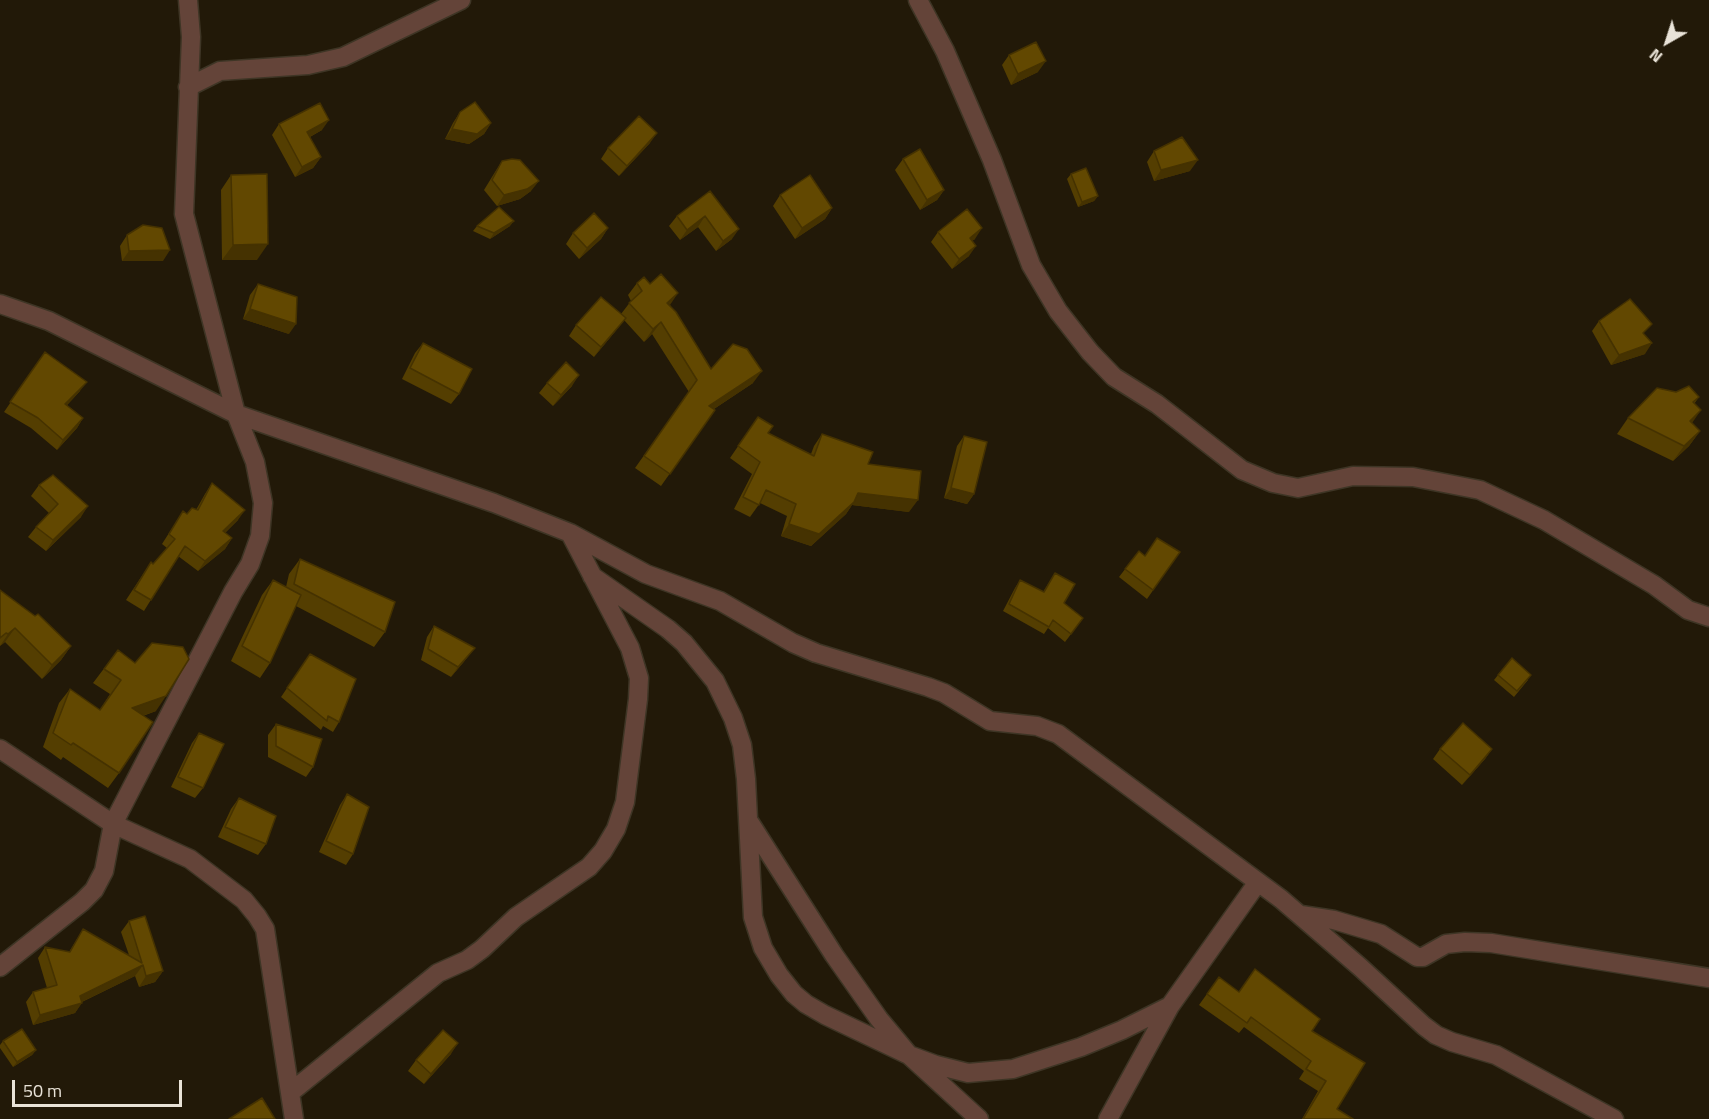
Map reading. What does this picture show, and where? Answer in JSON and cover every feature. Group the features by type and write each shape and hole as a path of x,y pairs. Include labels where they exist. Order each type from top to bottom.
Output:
{"street":[{"path":"0,967 94,890 104,871 113,825 232,592 250,564 260,536 263,503 255,462 236,414 184,214 191,37 188,0"},
{"path":"188,87 220,70 308,65 343,57 461,0"},
{"path":"918,0 950,61 992,160 1031,265 1058,311 1090,352 1114,377 1157,404 1242,470 1273,483 1298,488 1353,476 1413,477 1480,490 1544,520 1654,585 1688,610 1709,617"},
{"path":"0,304 49,321 236,414 494,503 570,533 646,574 720,601 793,644 944,693 990,721 1037,726 1058,734 1301,915 1424,1026 1452,1042 1496,1055 1614,1119"},
{"path":"291,1092 438,973 467,960 516,917 589,867 603,851 616,829 625,802 639,699 639,678 630,648 570,533"},
{"path":"592,576 668,629 697,658 715,681 733,718 742,745 747,778 753,917 763,948 779,975 794,994 806,1004 909,1055 968,1073 1013,1069 1081,1047 1170,1006"},
{"path":"0,749 113,825 190,860 244,900 257,916 265,929 294,1119"},
{"path":"749,822 857,990 909,1055 979,1119"},
{"path":"1108,1119 1170,1006 1258,882"},
{"path":"1301,915 1334,920 1381,934 1417,957 1423,957 1446,944 1491,943 1709,978"}],"building":[{"path":"1036,42 1046,61 1018,74 1009,55"},
{"path":"475,102 491,123 477,134 452,129 460,112"},
{"path":"320,103 329,120 307,132 321,157 302,167 279,124"},
{"path":"639,116 657,133 627,166 608,148"},
{"path":"1182,137 1198,160 1161,170 1154,151"},
{"path":"920,149 944,190 927,200 903,159"},
{"path":"520,160 539,181 527,189 504,195 492,180 502,161"},
{"path":"1086,168 1098,196 1082,202 1071,174"},
{"path":"267,174 268,244 233,245 231,175"},
{"path":"810,175 832,208 802,228 780,195"},
{"path":"710,191 739,229 723,241 705,216 687,230 677,216"},
{"path":"499,207 514,221 494,233 477,226"},
{"path":"967,209 982,228 970,238 976,246 959,259 938,232"},
{"path":"594,213 608,228 587,248 573,233"},
{"path":"143,225 162,228 170,250 129,251 127,235"},
{"path":"661,274 678,293 667,303 676,312 711,369 733,344 747,349 762,371 709,406 715,410 670,474 644,456 697,380 661,322 653,329 629,303 642,291 637,283 644,277 650,284"},
{"path":"258,284 297,297 296,324 250,309"},
{"path":"601,297 626,318 601,347 576,325"},
{"path":"1630,299 1652,324 1643,333 1652,343 1619,355 1599,321"},
{"path":"423,343 472,369 459,394 410,368"},
{"path":"45,352 87,382 65,404 83,418 63,440 38,418 10,402"},
{"path":"566,362 579,375 561,395 547,383"},
{"path":"1689,386 1699,397 1693,402 1701,410 1690,421 1700,431 1684,446 1628,418 1657,388 1676,392"},
{"path":"758,417 773,426 768,433 814,456 822,434 873,452 868,464 921,471 918,500 858,493 854,502 819,534 789,524 796,504 766,490 759,505 743,497 760,462 738,446"},
{"path":"964,436 987,442 974,494 951,488"},
{"path":"53,475 88,506 53,540 36,527 58,504 39,485"},
{"path":"212,483 245,510 223,531 232,538 205,561 185,546 151,600 134,590 151,562 153,564 175,539 169,534 183,511 187,514 192,508 198,510"},
{"path":"1157,538 1180,552 1153,590 1125,569 1139,551 1145,556"},
{"path":"300,559 395,602 385,632 294,584"},
{"path":"1055,573 1075,584 1064,603 1083,618 1071,634 1053,620 1049,627 1009,604 1020,580 1044,592"},
{"path":"273,580 301,595 270,663 242,646"},
{"path":"0,590 35,616 38,614 71,646 52,665 15,628 0,638"},
{"path":"434,626 475,648 458,667 428,649"},
{"path":"152,643 183,647 189,659 166,696 132,708 153,722 119,773 73,743 71,745 53,733 70,689 100,710 121,680 104,669 118,650 135,663"},
{"path":"310,654 356,679 339,722 328,716 327,721 287,688"},
{"path":"1512,658 1531,675 1517,691 1498,675"},
{"path":"1463,723 1492,749 1470,775 1440,749"},
{"path":"276,724 322,739 313,767 276,746"},
{"path":"199,733 224,744 203,788 178,777"},
{"path":"347,794 369,807 353,854 326,841"},
{"path":"239,798 276,816 266,844 225,827"},
{"path":"145,916 163,971 146,976 143,965 80,996 82,1003 40,1015 33,992 57,985 45,947 70,952 83,929 142,963 129,921"},
{"path":"1255,969 1320,1019 1312,1031 1365,1063 1337,1109 1353,1119 1303,1119 1326,1081 1306,1069 1311,1061 1251,1017 1247,1023 1207,994 1219,977 1239,992"},
{"path":"22,1029 36,1050 17,1062 3,1041"},
{"path":"443,1030 458,1043 431,1074 416,1060"},
{"path":"262,1098 275,1119 229,1119"}]}
